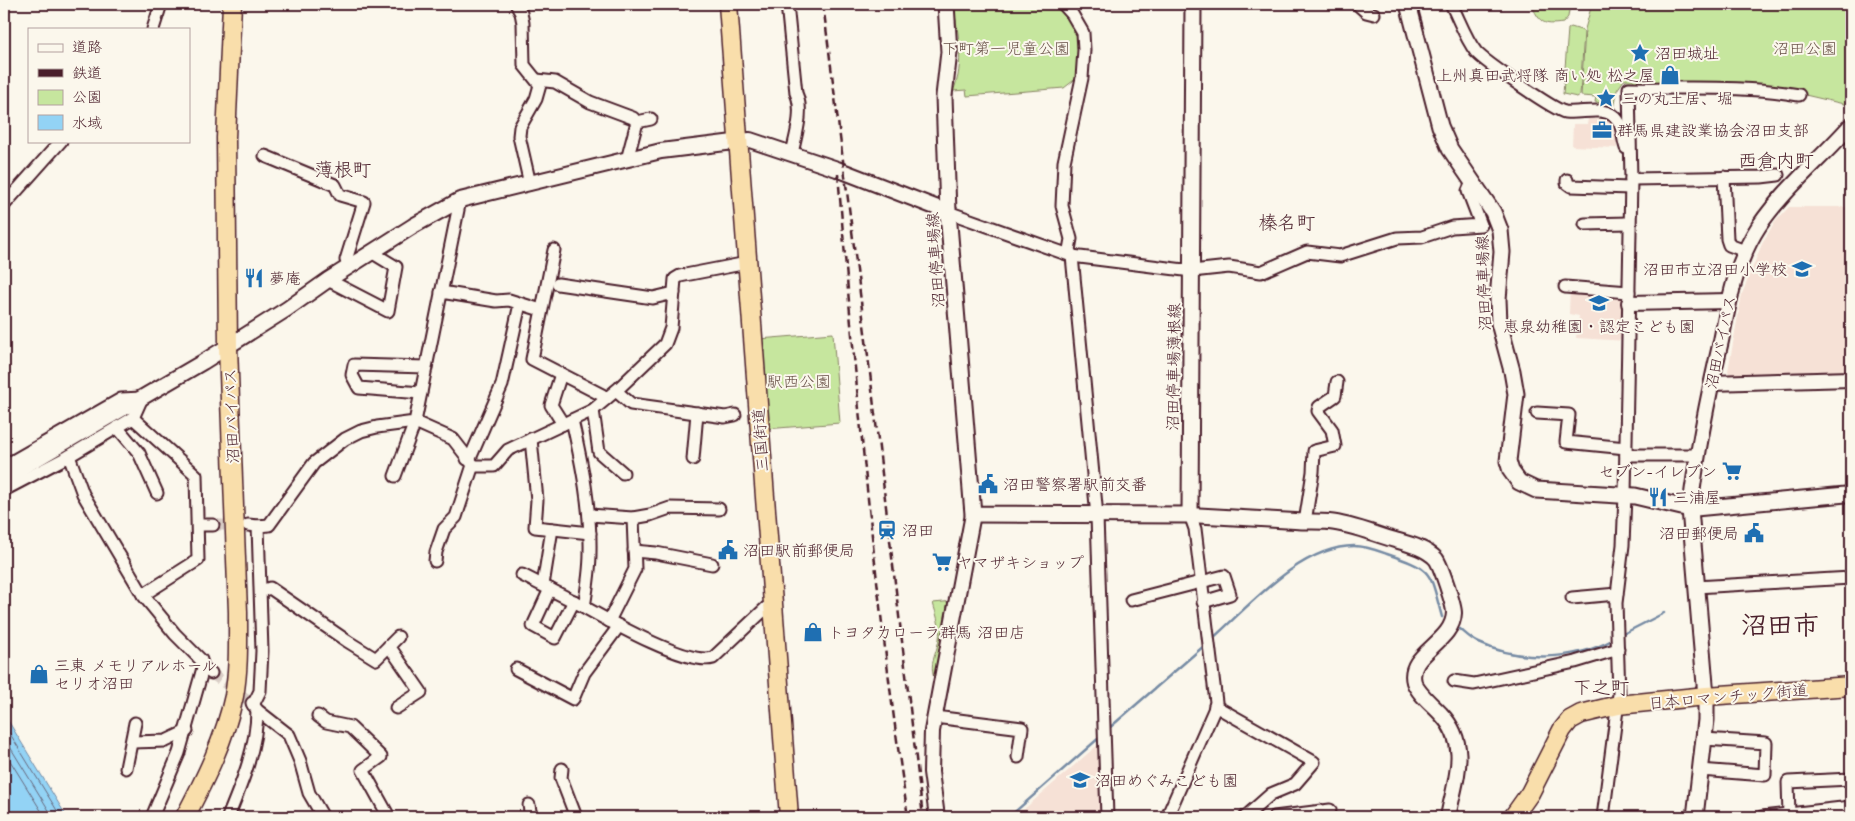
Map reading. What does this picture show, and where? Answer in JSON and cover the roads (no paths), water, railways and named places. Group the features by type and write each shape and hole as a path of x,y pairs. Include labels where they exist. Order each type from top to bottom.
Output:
{"highway":[{"name":"沼田バイパス","path":"185,817 216,754 234,696 237,669 238,612 228,347 226,138 232,4"},
{"name":"三国街道","path":"728,4 788,817"},
{"name":"日本ロマンチック街道","path":"1514,817 1530,793 1562,730 1570,720 1581,714 1618,705 1706,696 1851,686"}],"main road":[{"name":"沼田停車場線","path":"946,4 950,52 944,96 948,212 974,514"},
{"name":"沼田停車場薄根線","path":"1190,515 1193,4"},
{"name":"沼田停車場線","path":"1408,4 1440,126 1446,141 1493,212 1500,230 1502,252 1498,298 1499,323 1516,394 1508,462 1511,471 1518,482 1536,490 1625,495 1663,501 1690,509"},
{"path":"1690,509 1706,696 1704,739 1695,817"},
{"path":"974,514 1190,515"}],"street":[{"path":"153,28 161,4"},
{"path":"516,4 521,13 523,23 524,65 540,84 536,99 520,126 519,136 530,184"},
{"path":"787,4 796,93 799,100 797,130 792,153"},
{"path":"1063,4 1072,14 1082,32 1083,42 1082,78 1064,162 1062,206 1070,238 1069,250 1072,256 1097,516 1107,817"},
{"path":"1357,4 1366,12 1374,14"},
{"path":"1451,4 1476,52 1552,106 1564,112 1601,111 1609,113 1620,123 1625,147 1631,152"},
{"path":"537,80 555,82 590,102 633,118 637,122"},
{"path":"1603,817 1619,694 1617,594 1623,545 1625,495 1631,152 1629,88 1726,89 1799,94"},
{"path":"637,122 651,119"},
{"path":"627,160 637,122"},
{"name":"沼田バイパス","path":"1690,509 1698,455 1729,301 1735,277 1745,251 1771,210 1850,128"},
{"path":"4,478 228,347 413,226 460,200 661,151 750,140 837,169 948,212 1072,256 1192,271 1229,267 1262,272 1307,252 1340,256 1397,238 1422,237 1452,227 1481,225 1468,192 1472,182"},
{"path":"4,205 60,142"},
{"path":"265,156 335,185 340,195 364,202 346,260 349,267"},
{"path":"1567,180 1567,183 1571,186 1778,175"},
{"path":"1724,177 1727,239 1729,245 1745,251"},
{"path":"395,476 415,422 460,200"},
{"path":"1585,224 1629,223"},
{"path":"554,250 532,359 602,395 606,399"},
{"path":"328,280 388,311 396,266 372,253"},
{"path":"228,817 240,790 250,759 257,725 254,706 260,691 261,591 253,526 269,525 314,463 345,439 361,431 377,427 415,422 453,439 470,462 494,466 508,450 593,410 665,344 671,328 675,279 680,276 747,263"},
{"path":"558,284 653,298 674,293"},
{"path":"1565,287 1629,297 1729,301"},
{"path":"441,292 496,301 510,300 541,310"},
{"path":"435,561 444,529 456,517 471,456 502,385 520,304"},
{"path":"420,393 358,388 352,375 354,365 426,367"},
{"path":"552,529 546,587 533,626 555,638 579,604 590,556 586,481 567,422 551,405 561,374"},
{"path":"1712,383 1851,379"},
{"path":"1305,522 1313,472 1314,451 1335,446 1332,430 1318,411 1319,407 1335,396 1337,382"},
{"path":"616,390 631,404 725,417 735,415"},
{"path":"4,490 69,456 133,418 142,398"},
{"path":"4,466 121,399 142,398"},
{"path":"593,410 599,452 623,472"},
{"path":"693,458 697,413"},
{"path":"1537,413 1569,415 1566,442 1626,452 1698,455"},
{"path":"133,418 196,475 198,560 143,595"},
{"path":"117,427 139,453 156,493"},
{"path":"531,439 537,500 535,527 590,533"},
{"path":"69,456 83,494 143,595 175,634 201,660 207,670 179,753 152,817"},
{"path":"1690,509 1851,494"},
{"path":"589,515 633,518 650,515 670,508 719,509"},
{"path":"937,817 930,754 935,718 974,514"},
{"path":"1166,817 1215,706 1195,529 1190,515 1330,522 1405,543 1428,553 1436,560 1454,613 1446,635 1418,660 1414,682 1449,723 1456,737 1460,756 1448,817"},
{"path":"516,669 573,699 584,673 614,623 635,569 633,518"},
{"path":"198,525 213,526"},
{"path":"634,551 656,553 712,564"},
{"path":"522,575 645,639 700,660 713,658 772,604"},
{"path":"1131,600 1224,576 1230,594 1203,602"},
{"path":"1696,587 1851,578"},
{"path":"261,591 270,588 347,642 376,659 398,636"},
{"path":"1572,598 1617,594"},
{"path":"389,646 421,692 396,708"},
{"path":"1454,680 1474,684 1575,662 1618,649"},
{"path":"254,706 289,735 300,761 309,793 323,817"},
{"path":"1215,706 1314,762 1295,784 1271,794 1245,817"},
{"path":"318,716 326,722 350,727 381,757 363,770 389,817"},
{"path":"935,718 1022,728 1018,757"},
{"path":"126,768 135,723"},
{"path":"132,742 166,741 186,731"},
{"path":"1700,770 1765,775 1766,743 1704,739"},
{"path":"562,769 561,778 576,817"},
{"path":"1790,815 1788,782 1851,779"},
{"path":"529,805 531,817"},
{"path":"1762,817 1851,807"},
{"path":"1274,817 1330,810"}],"water":[{"path":"4,714 67,817 4,817"}],"waterway":[{"path":"1213,638 1260,594 1296,566 1334,549 1354,546 1375,550 1402,559 1422,569 1427,574 1435,590 1442,617"},
{"path":"1621,635 1664,613"},
{"path":"1460,629 1471,639 1479,643 1495,649 1529,656 1565,655 1582,652 1614,639"},
{"path":"1107,730 1205,645"},
{"path":"1009,817 1100,737"}],"tunnel":[{"path":"213,525 241,525"},
{"path":"211,673 252,703"}],"railway":[{"path":"823,4 868,356 923,817"},
{"path":"838,174 868,496 886,657 908,817"}],"place":[{"name":"沼田城址","path":"1640,53"},
{"name":"上州真田武将隊 商い処 松之屋","path":"1670,75"},
{"name":"三の丸土居、堀","path":"1606,98"},
{"name":"群馬県建設業協会沼田支部","path":"1602,130"},
{"name":"沼田市立沼田小学校","path":"1802,269"},
{"name":"夢庵","path":"254,278"},
{"name":"恵泉幼稚園・認定こども園","path":"1599,303"},
{"name":"セブン-イレブン","path":"1732,471"},
{"name":"沼田警察署駅前交番","path":"988,484"},
{"name":"三浦屋","path":"1658,497"},
{"name":"沼田","path":"887,530"},
{"name":"沼田郵便局","path":"1754,533"},
{"name":"沼田駅前郵便局","path":"728,550"},
{"name":"ヤマザキショップ","path":"942,562"},
{"name":"トヨタカローラ群馬 沼田店","path":"813,632"},
{"name":"三東 メモリアルホール セリオ沼田","path":"39,674"},
{"name":"沼田めぐみこども園","path":"1080,780"}],"district":[{"name":"西倉内町","path":"1776,160"},
{"name":"薄根町","path":"343,169"},
{"name":"榛名町","path":"1287,222"},
{"name":"沼田市","path":"1780,625"},
{"name":"下之町","path":"1601,687"}],"park label":[{"name":"下町第一児童公園","path":"1006,48"},
{"name":"沼田公園","path":"1805,48"},
{"name":"駅西公園","path":"799,381"}]}
